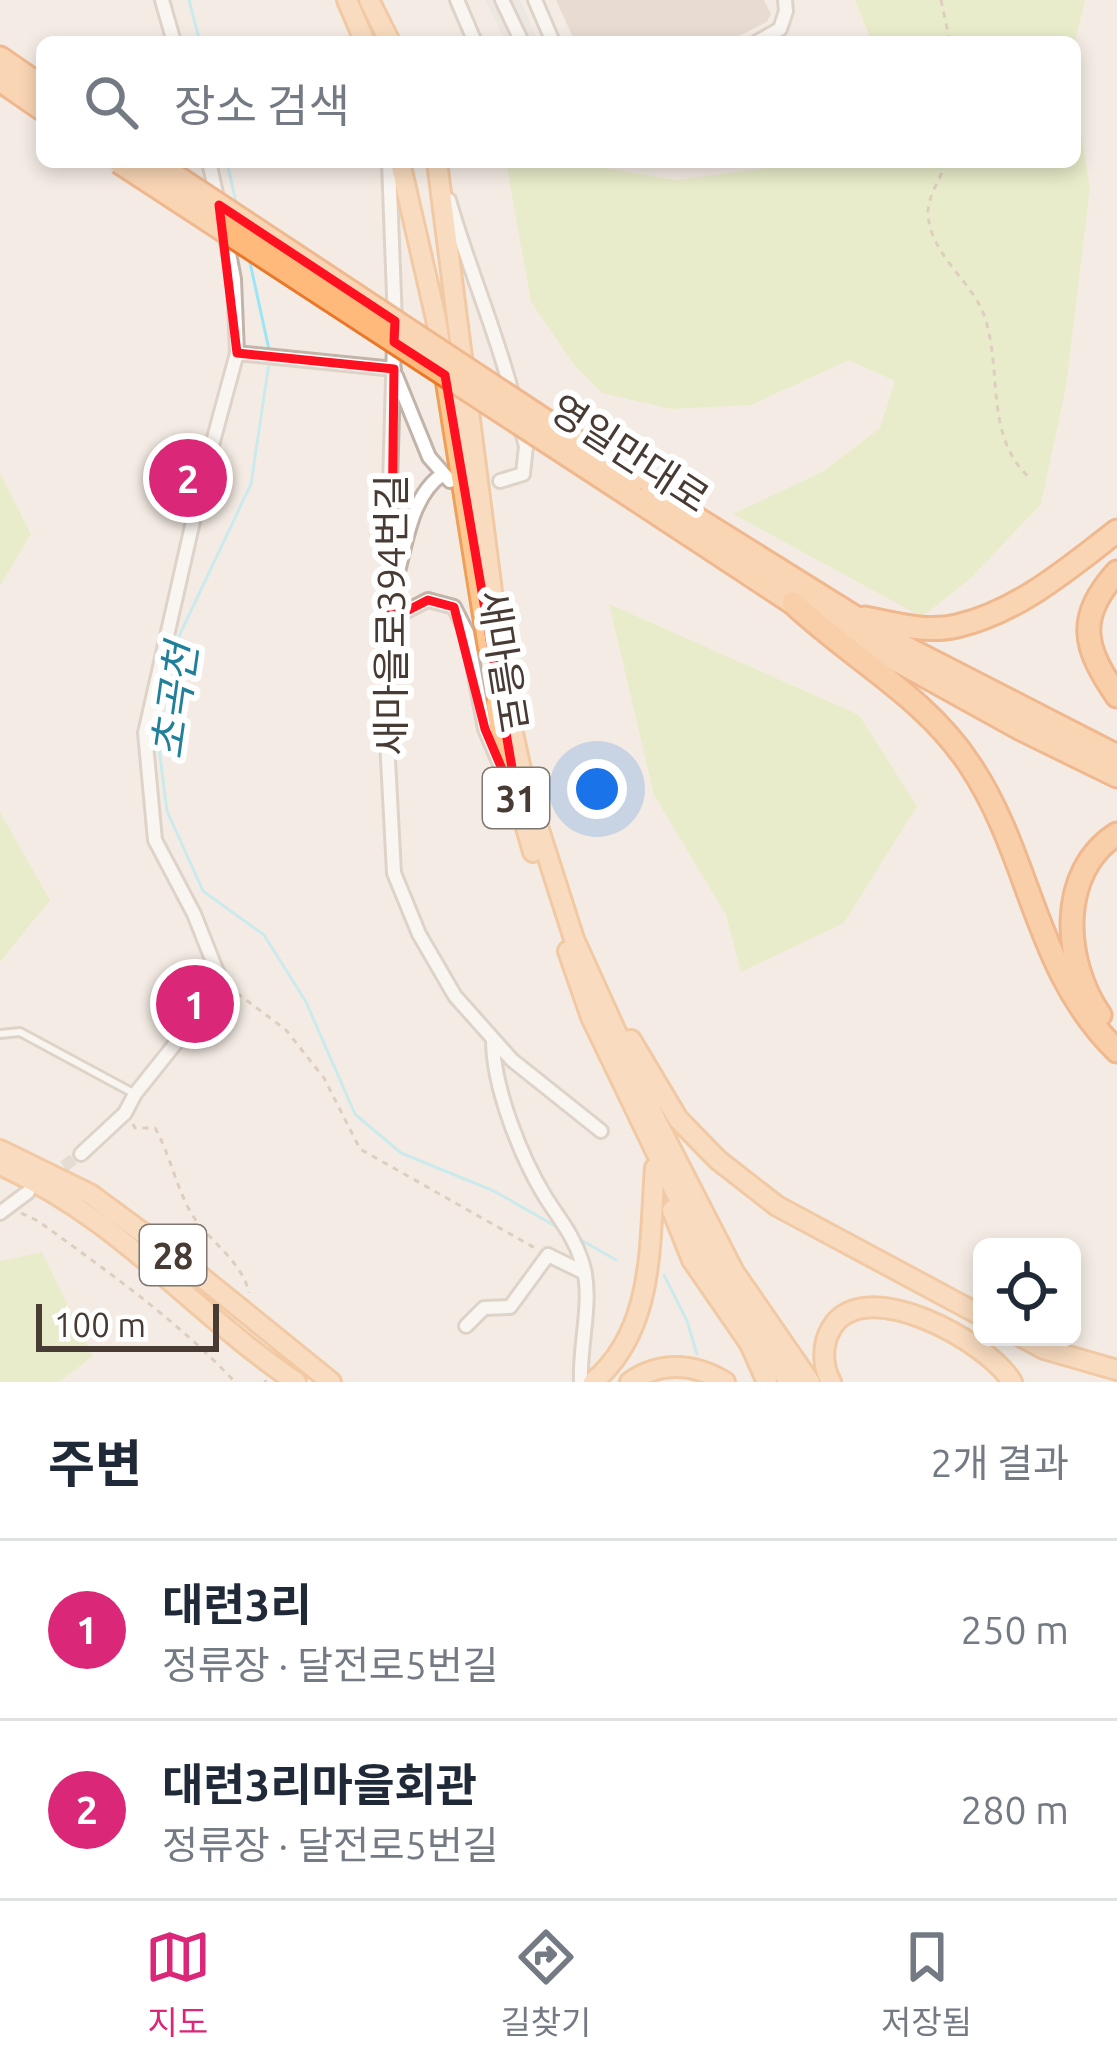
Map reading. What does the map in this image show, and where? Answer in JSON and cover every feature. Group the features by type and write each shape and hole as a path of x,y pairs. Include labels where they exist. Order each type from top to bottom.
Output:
{"highway":[{"path":"0,58 36,83"},
{"path":"0,80 36,105"},
{"name":"영일만대로","path":"128,168 635,489 972,685 1117,757"},
{"name":"영일만대로","path":"163,168 635,489 793,603 1021,729 1117,776"},
{"path":"851,615 907,627 955,627 1010,607 1117,531"},
{"path":"1117,572 1097,594 1087,623 1095,664 1117,696"},
{"path":"793,603 907,693 961,752 1000,820 1064,985 1117,1051"},
{"path":"1075,736 1117,746"},
{"path":"1117,834 1089,859 1071,921 1081,978 1096,1011 1117,1032"}],"main road":[{"path":"346,0 362,36"},
{"path":"369,0 387,36"},
{"name":"새마을로","path":"401,168 436,319 501,740 519,809 591,1017 709,1262 789,1382"},
{"name":"새마을로","path":"440,170 451,288 506,701 524,783 574,939 656,1120 734,1272 810,1382"},
{"path":"574,939 678,1118 718,1160 777,1206 973,1311"},
{"path":"633,1098 692,1260 750,1344 767,1382"},
{"name":"28","path":"0,1150 91,1194 336,1382"},
{"path":"0,1165 63,1196 109,1226 269,1377 294,1382"},
{"path":"593,1382 632,1329 648,1283 656,1168"},
{"path":"830,1382 824,1341 837,1316 862,1304 898,1309 962,1338 989,1356 1012,1382"},
{"path":"1038,1346 1117,1370"},
{"path":"630,1382 664,1365 709,1372 725,1382"}],"street":[{"path":"162,0 172,36"},
{"path":"457,0 473,36"},
{"path":"502,0 519,36"},
{"path":"535,0 550,36"},
{"path":"768,36 780,29 785,0"},
{"path":"82,1154 125,1113 187,1029 225,992 194,914 155,840 145,733 201,486 237,353 234,279 210,168"},
{"name":"새마을로394번길","path":"389,168 394,369 386,721 394,873 419,934 454,996 512,1060 601,1132"},
{"path":"440,170 469,271 502,354 526,446 523,475 500,482"},
{"path":"237,353 394,369 429,457 447,477 430,483 416,508 392,592"},
{"path":"391,619 428,600 454,607 467,633 485,729 519,809"},
{"path":"493,1039 493,1067 517,1133 544,1195 568,1227 583,1266 581,1382"},
{"path":"4,1210 28,1192"},
{"path":"466,1326 484,1308 509,1307 548,1255 583,1266"}],"lane":[{"path":"0,1034 20,1032 136,1094"}],"path":[{"path":"941,0 949,36"},
{"path":"944,168 928,206 929,222 951,269 986,319 1003,441 1014,463 1030,479"},
{"path":"225,992 242,994 286,1030 324,1078 360,1149 548,1255"},
{"path":"125,1113 136,1128 155,1128 193,1216 238,1270 249,1293"},
{"path":"4,1210 38,1221 135,1292 202,1347 235,1382"}],"highlighted area":[{"path":"219,205 395,321 394,342 445,375 519,809 485,729 454,607 428,600 391,619 394,369 237,353"}],"green space":[{"path":"855,0 1085,0 1076,36 870,36"},
{"path":"1081,134 1090,187 1066,387 1041,504 971,578 922,617 733,514 822,472 880,428 895,381 849,360 751,405 671,409 602,393 574,365 531,302 507,168 605,168 676,180 768,168 1081,168"},
{"path":"0,473 31,534 0,586"},
{"path":"609,604 859,715 917,806 844,923 741,972 726,915 654,795"},
{"path":"0,812 50,900 0,962"},
{"path":"42,1252 93,1356 59,1382 0,1382 0,1261"}],"shaded area":[{"path":"485,0 520,0 536,36 503,36"}],"building":[{"path":"556,0 764,0 771,14 767,22 739,36 572,36"}],"waterway":[{"name":"초곡천","path":"189,0 198,36"},
{"name":"초곡천","path":"228,168 237,207"},
{"name":"초곡천","path":"249,258 270,354"},
{"name":"초곡천","path":"269,363 251,484 180,634 159,748 167,811 203,891 264,935 306,1002 355,1114 401,1153 494,1191 557,1227"},
{"name":"초곡천","path":"576,1237 616,1260"},
{"path":"664,1275 697,1354"}],"tunnel":[{"path":"49,1177 81,1154"}],"place":[{"name":"대련3리마을회관","path":"188,478"},
{"name":"대련3리","path":"195,1004"}]}
